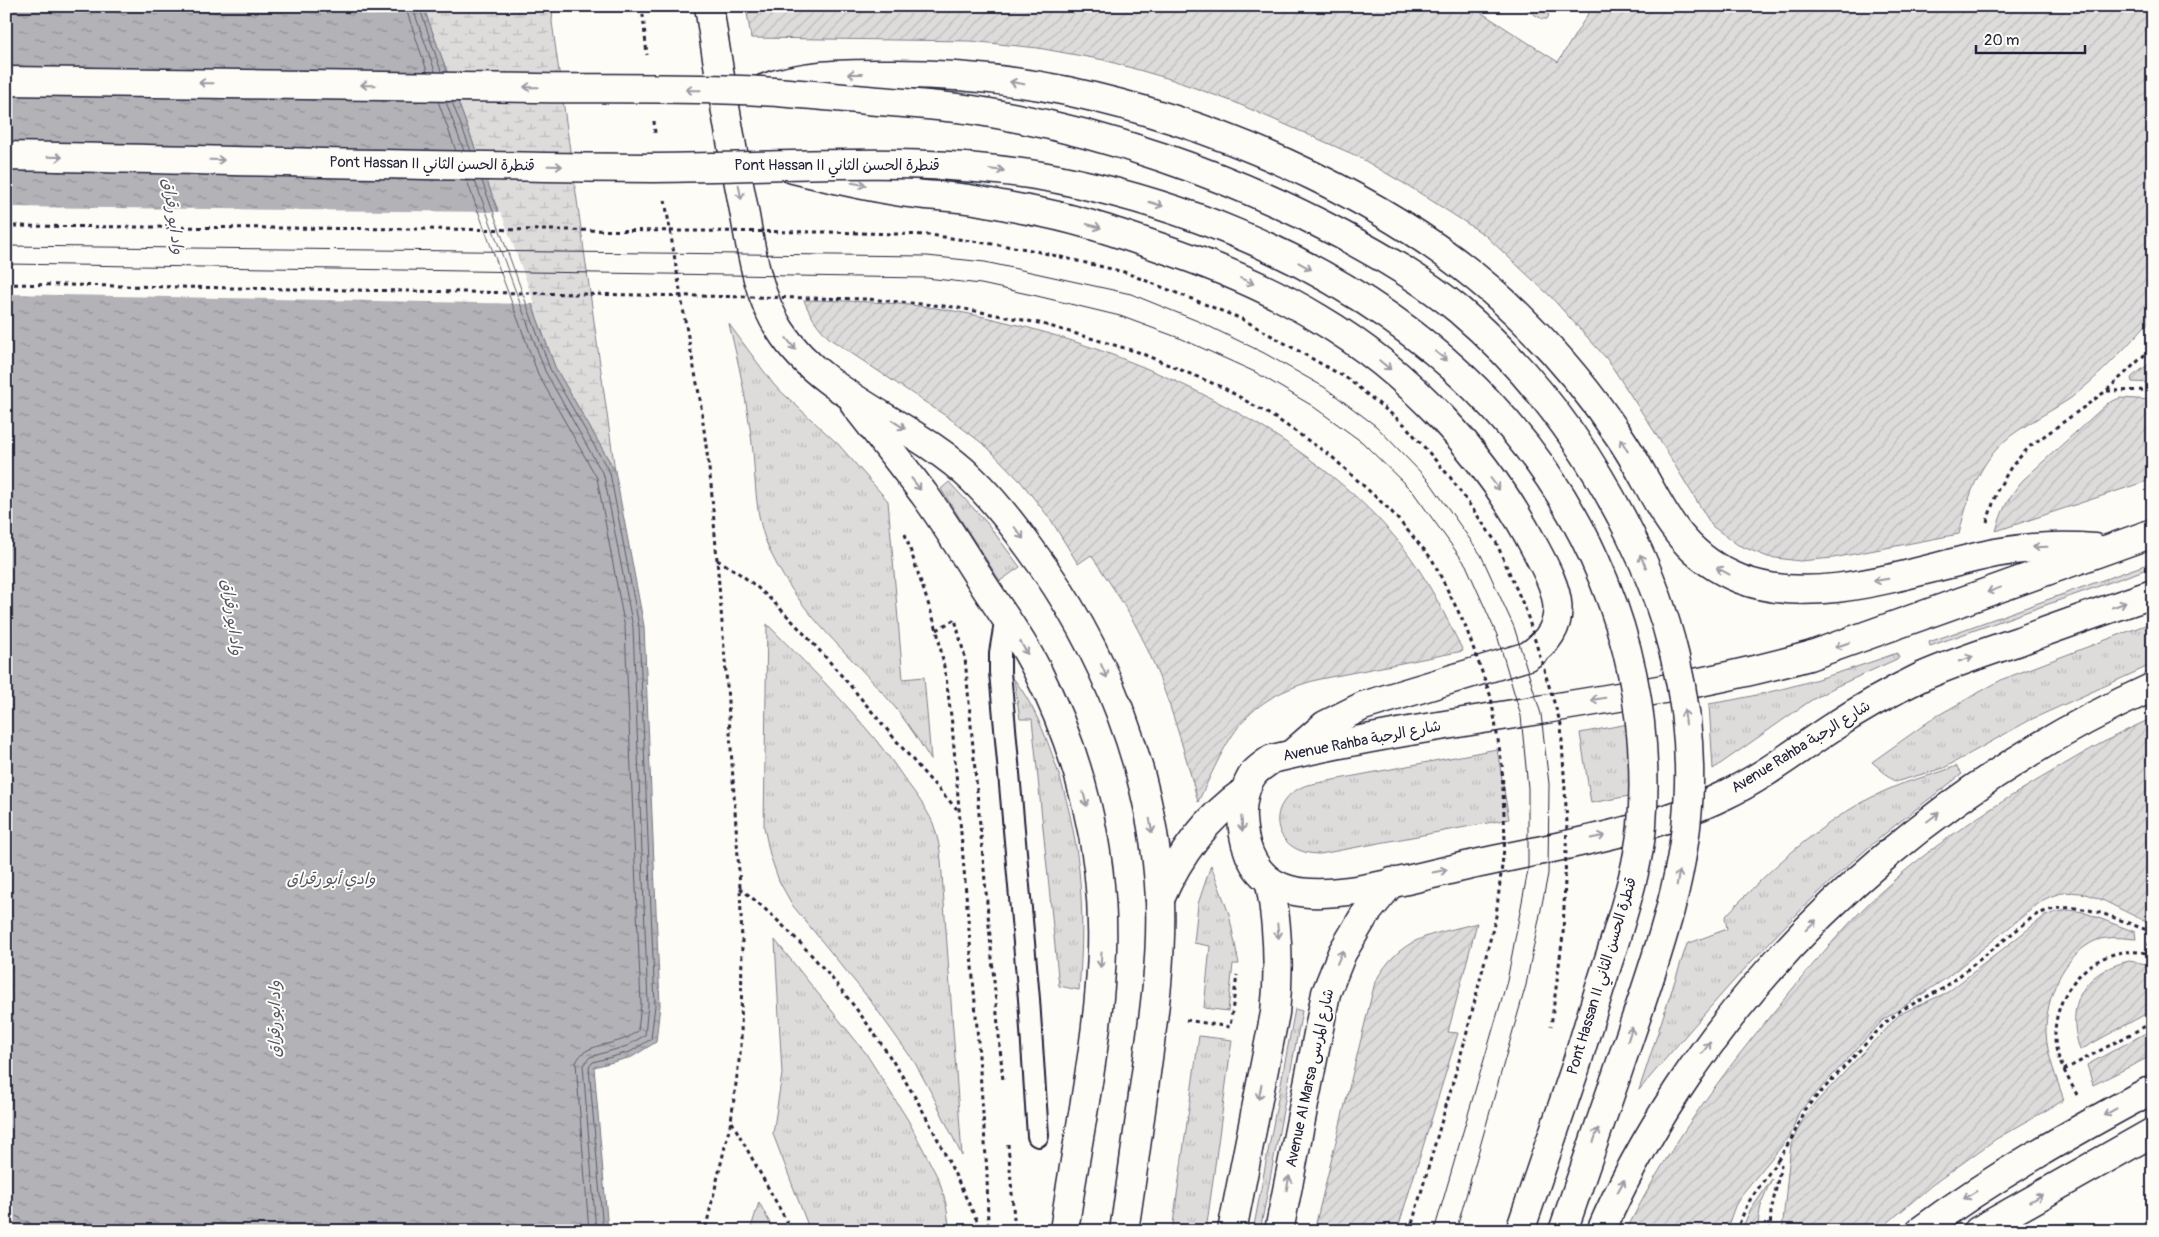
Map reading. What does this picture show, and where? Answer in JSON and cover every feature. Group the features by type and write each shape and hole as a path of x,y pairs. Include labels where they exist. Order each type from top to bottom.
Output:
{"main road":[{"path":"709,6 728,131 753,259 763,296 780,331 804,360 843,390 934,448 969,475 1000,508 1045,568 1077,618 1104,670 1126,726 1142,782 1153,840 1160,899 1159,965 1154,1015 1124,1231"},
{"path":"759,91 773,85 807,78 843,74 917,74 992,80 1066,91 1147,112 1208,132 1277,159 1344,191 1408,228 1470,271 1525,322 1576,378 1621,438 1668,522 1688,546 1711,564 1738,578 1766,588 1796,591 1887,579 2031,547 2068,546 2106,549"},
{"path":"6,81 759,91 972,110 1058,128 1124,146 1198,171 1320,224 1368,249 1414,278 1458,310 1533,384 1565,423 1593,464 1645,564 1664,616 1678,670 1686,725 1689,781 1685,836 1676,890 1615,1080 1563,1231"},
{"name":"Pont Hassan II قنطرة الحسن الثاني","path":"6,156 658,168 878,162 948,165 1009,171 1095,188 1188,214 1253,240 1300,263 1353,293 1404,327 1450,363 1493,404 1531,449 1564,498 1592,550 1614,605 1630,660 1641,717 1644,794 1641,833 1632,880 1576,1066 1520,1231"},
{"path":"777,165 834,179 903,192 975,200 1047,214 1117,232 1194,259 1253,284 1318,317 1360,346 1400,378 1431,407 1471,452 1516,514 1553,582 1557,600 1557,617 1552,634 1542,647 1528,656 1363,706 1325,725 1292,754"},
{"path":"843,390 925,495 1006,616 1035,667 1060,720 1079,776 1092,833 1101,891 1102,949 1098,1008 1064,1231"},
{"name":"Avenue Rahba شارع الرحبة","path":"2153,533 1809,656 1750,673 1407,732 1272,759 1255,772 1245,791 1241,810 1247,852 1257,869 1270,883 1289,890 1310,894 1330,893 1392,882 1625,831 1685,812 1725,795 1762,774 1874,701 1921,678 1980,654 2153,594"},
{"path":"1601,1231 1617,1193 1656,1125 1698,1059 1746,996 1805,931 1854,882 1914,832 1977,785 2043,743 2112,706 2153,687"},
{"path":"1160,899 1170,876 1196,834 1227,803 1245,791"},
{"name":"Avenue Al Marsa شارع المرسى","path":"1279,1231 1326,993 1346,945 1364,916 1392,882"},
{"path":"1232,1231 1279,984 1279,949 1270,883"},
{"path":"1920,1231 1960,1201 2086,1125 2153,1089"},
{"path":"1978,1231 2153,1132"}],"lane":[{"path":"1006,616 1000,653 1000,672 1029,999 1038,1136"}],"path":[{"path":"642,6 648,62"},
{"path":"654,118 656,137"},
{"path":"664,194 700,398 711,484 740,888 742,942 741,1046 731,1122 705,1231"},
{"path":"6,226 818,232 930,235 1027,249 1124,272 1242,319 1348,379 1405,425 1450,477 1496,542 1522,602 1561,725 1567,823 1563,935 1551,1028"},
{"path":"6,284 868,299 954,308 1039,323 1138,352 1224,388 1277,419 1330,456 1390,510 1432,559 1468,634 1491,697 1502,765 1505,840 1496,916 1465,1040 1410,1231"},
{"path":"1986,525 1987,516 1997,490 2011,467 2029,447 2106,391 2153,347"},
{"path":"2106,391 2153,390"},
{"path":"904,534 937,630 952,724 987,1172 988,1231"},
{"path":"717,560 735,570 767,594 855,690 940,791 958,809"},
{"path":"937,630 955,619 965,658 1003,1088"},
{"path":"740,888 781,922 816,959 872,1033 919,1104 982,1231"},
{"path":"1736,1231 1748,1203 1793,1136 1804,1110 1886,1022 1910,1005 1944,988 2034,916 2047,909 2063,906 2083,908 2152,932 2148,954"},
{"path":"2078,1098 2059,1058 2054,1040 2059,1004 2068,988 2094,962 2129,952 2153,955"},
{"path":"1182,1019 1230,1027 1237,975"},
{"path":"2064,1070 2153,1022"},
{"path":"731,1122 792,1231"},
{"path":"1008,1138 1015,1231"},
{"path":"1770,1231 1770,1212 1781,1165 1778,1160"}],"green space":[{"path":"423,6 553,6 552,22 615,471 555,367"},
{"path":"746,6 1471,6 1558,62 1593,6 2153,6 2153,317 2114,359 2082,389 2071,398 2016,432 1993,453 1978,477 1972,491 1959,534 1833,558 1800,561 1768,557 1738,545 1712,526 1607,359 1551,297 1485,235 1415,190 1357,156 1234,102 1170,79 1104,60 1038,48 970,41 751,38"},
{"path":"1520,6 1535,6 1549,15 1547,19 1542,19"},
{"path":"804,300 916,306 954,311 1013,324 1074,341 1135,364 1196,391 1254,422 1309,458 1357,498 1409,555 1434,595 1463,651 1320,679 1294,687 1273,697 1256,709 1230,739 1198,802 1175,723 1154,665 1127,611 1091,555 1078,564 1051,520 1021,482 987,447 949,418 830,339 815,321"},
{"path":"729,324 774,385 838,444 888,501 903,679 924,677 931,760 889,700 803,605 790,587 767,544 758,507 752,443 745,398"},
{"path":"2153,361 2153,383 2132,382 2131,378"},
{"path":"2120,398 2153,400 2153,479 1996,531 2006,504 2023,480 2108,403"},
{"path":"949,482 987,523 1020,567 1000,581 941,489"},
{"path":"2153,562 2153,567 1930,646 1929,642"},
{"path":"2153,622 2153,664 2030,720 1944,768 1895,782 1872,762 1935,717 2003,679"},
{"path":"767,624 840,699 875,739 917,796 933,823 941,860 962,1156 915,1063 870,1000 793,906 779,881 770,855 764,827"},
{"path":"1897,653 1899,658 1835,687 1810,701 1713,769 1709,704 1757,695 1804,683"},
{"path":"1014,679 1032,707 1045,736 1070,815 1079,872 1081,901 1082,930 1079,990 1059,986 1032,719 1020,719"},
{"path":"2153,718 2153,923 2086,894 2072,892 2058,894 2043,900 1945,979 1883,1020 1799,1112 1790,1136 1742,1194 1735,1206 1726,1231 1626,1231 1672,1150 1706,1099 1799,981 1863,909 1907,869 1978,817 2089,750"},
{"path":"1628,724 1640,794 1591,803 1580,733"},
{"path":"1497,749 1509,819 1320,854 1304,852 1291,845 1282,836 1278,826 1278,814 1283,803 1293,793 1307,785"},
{"path":"1956,766 1962,774 1869,847 1778,933 1721,995 1639,1090 1687,944 1727,929 1725,917 1762,879 1803,843 1847,811 1894,787"},
{"path":"1211,865 1229,914 1239,964 1233,964 1228,1011 1204,1008 1210,946 1194,943 1198,904"},
{"path":"2070,910 2083,912 2135,932 2136,939 2111,938 2097,940 2075,956 2058,979 2049,1006 2046,1033 2050,1059 2064,1100 1996,1139 1932,1185 1878,1231 1782,1231 1791,1144 1806,1113 1900,1014 1948,992 2045,916"},
{"path":"1477,923 1448,1032 1458,1033 1397,1231 1314,1231 1375,982 1385,967 1406,946 1431,935"},
{"path":"775,940 865,1052 908,1120 939,1180 946,1204 950,1231 810,1231 773,1134 782,1074"},
{"path":"2129,961 2153,965 2153,1010 2080,1050 2075,1019 2081,993 2099,973"},
{"path":"1295,1009 1302,1011 1260,1231 1253,1231"},
{"path":"2153,1029 2153,1055 2093,1085 2087,1065"},
{"path":"1199,1036 1232,1040 1206,1231 1172,1231"},
{"path":"1772,1179 1762,1204 1758,1231 1741,1231 1750,1211"},
{"path":"759,1202 774,1231 750,1231"}],"water":[{"name":"وادي أبو رقراق","path":"6,6 423,6 555,367 615,471 644,626 660,1005 656,1042 632,1057 594,1067 608,1231 6,1231"}],"pier":[{"path":"6,207 501,212 535,304 6,294"}],"ferry route":[{"path":"6,1211 45,1231"}],"tram line":[{"path":"6,246 927,256 985,262 1131,294 1200,322 1264,353 1324,387 1376,426 1429,481 1481,555 1514,627 1541,714 1549,784 1548,874 1526,985 1456,1231"},
{"path":"6,264 926,278 981,284 1120,316 1182,339 1255,372 1311,405 1362,442 1413,492 1466,565 1497,635 1521,716 1528,788 1528,870 1507,981 1434,1231"}],"water label":[{"name":"واد ابو رقراق","path":"173,216"},
{"name":"واد ابو رقراق","path":"232,617"},
{"name":"واد ابو رقراق","path":"275,1019"}]}
